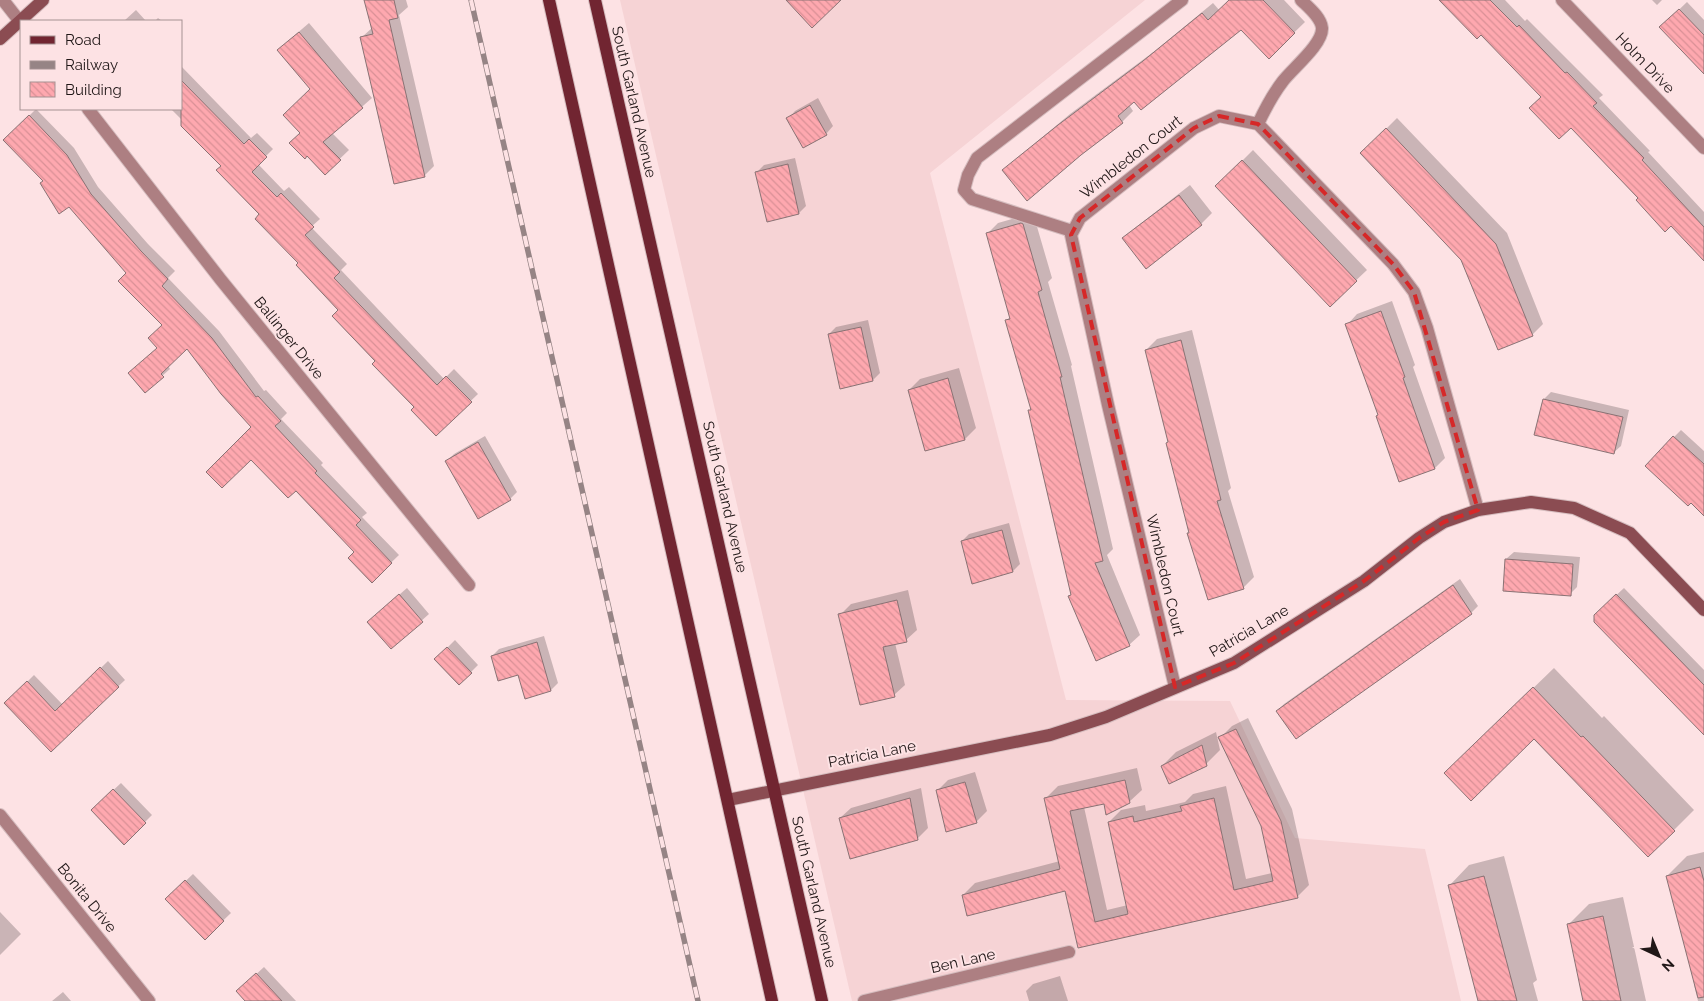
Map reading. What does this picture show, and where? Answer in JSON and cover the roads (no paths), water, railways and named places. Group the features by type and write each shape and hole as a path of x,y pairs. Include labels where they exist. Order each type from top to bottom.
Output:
{"main road":[{"path":"549,0 772,1001"},
{"name":"South Garland Avenue","path":"595,0 822,1001"}],"street":[{"path":"3,0 20,21"},
{"path":"23,20 43,0"},
{"path":"1072,231 972,199 964,190 968,175 977,158 1182,0"},
{"path":"1301,0 1319,20 1322,28 1319,38 1283,81 1258,124 1393,264 1414,292 1428,328 1478,510"},
{"name":"Holm Drive","path":"1562,0 1704,148"},
{"path":"0,39 20,23"},
{"name":"Ballinger Drive","path":"89,110 221,280 469,585"},
{"name":"Wimbledon Court","path":"1175,687 1070,235 1080,218 1194,128 1219,116 1258,124"},
{"name":"Patricia Lane","path":"728,800 1050,735 1106,717 1234,663 1364,581 1419,538 1444,522 1478,510 1531,502 1574,508 1630,533 1704,610"},
{"name":"Bonita Drive","path":"0,815 149,1001"},
{"name":"Ben Lane","path":"864,1001 1069,952"}],"railway":[{"path":"471,0 698,1001"}]}
